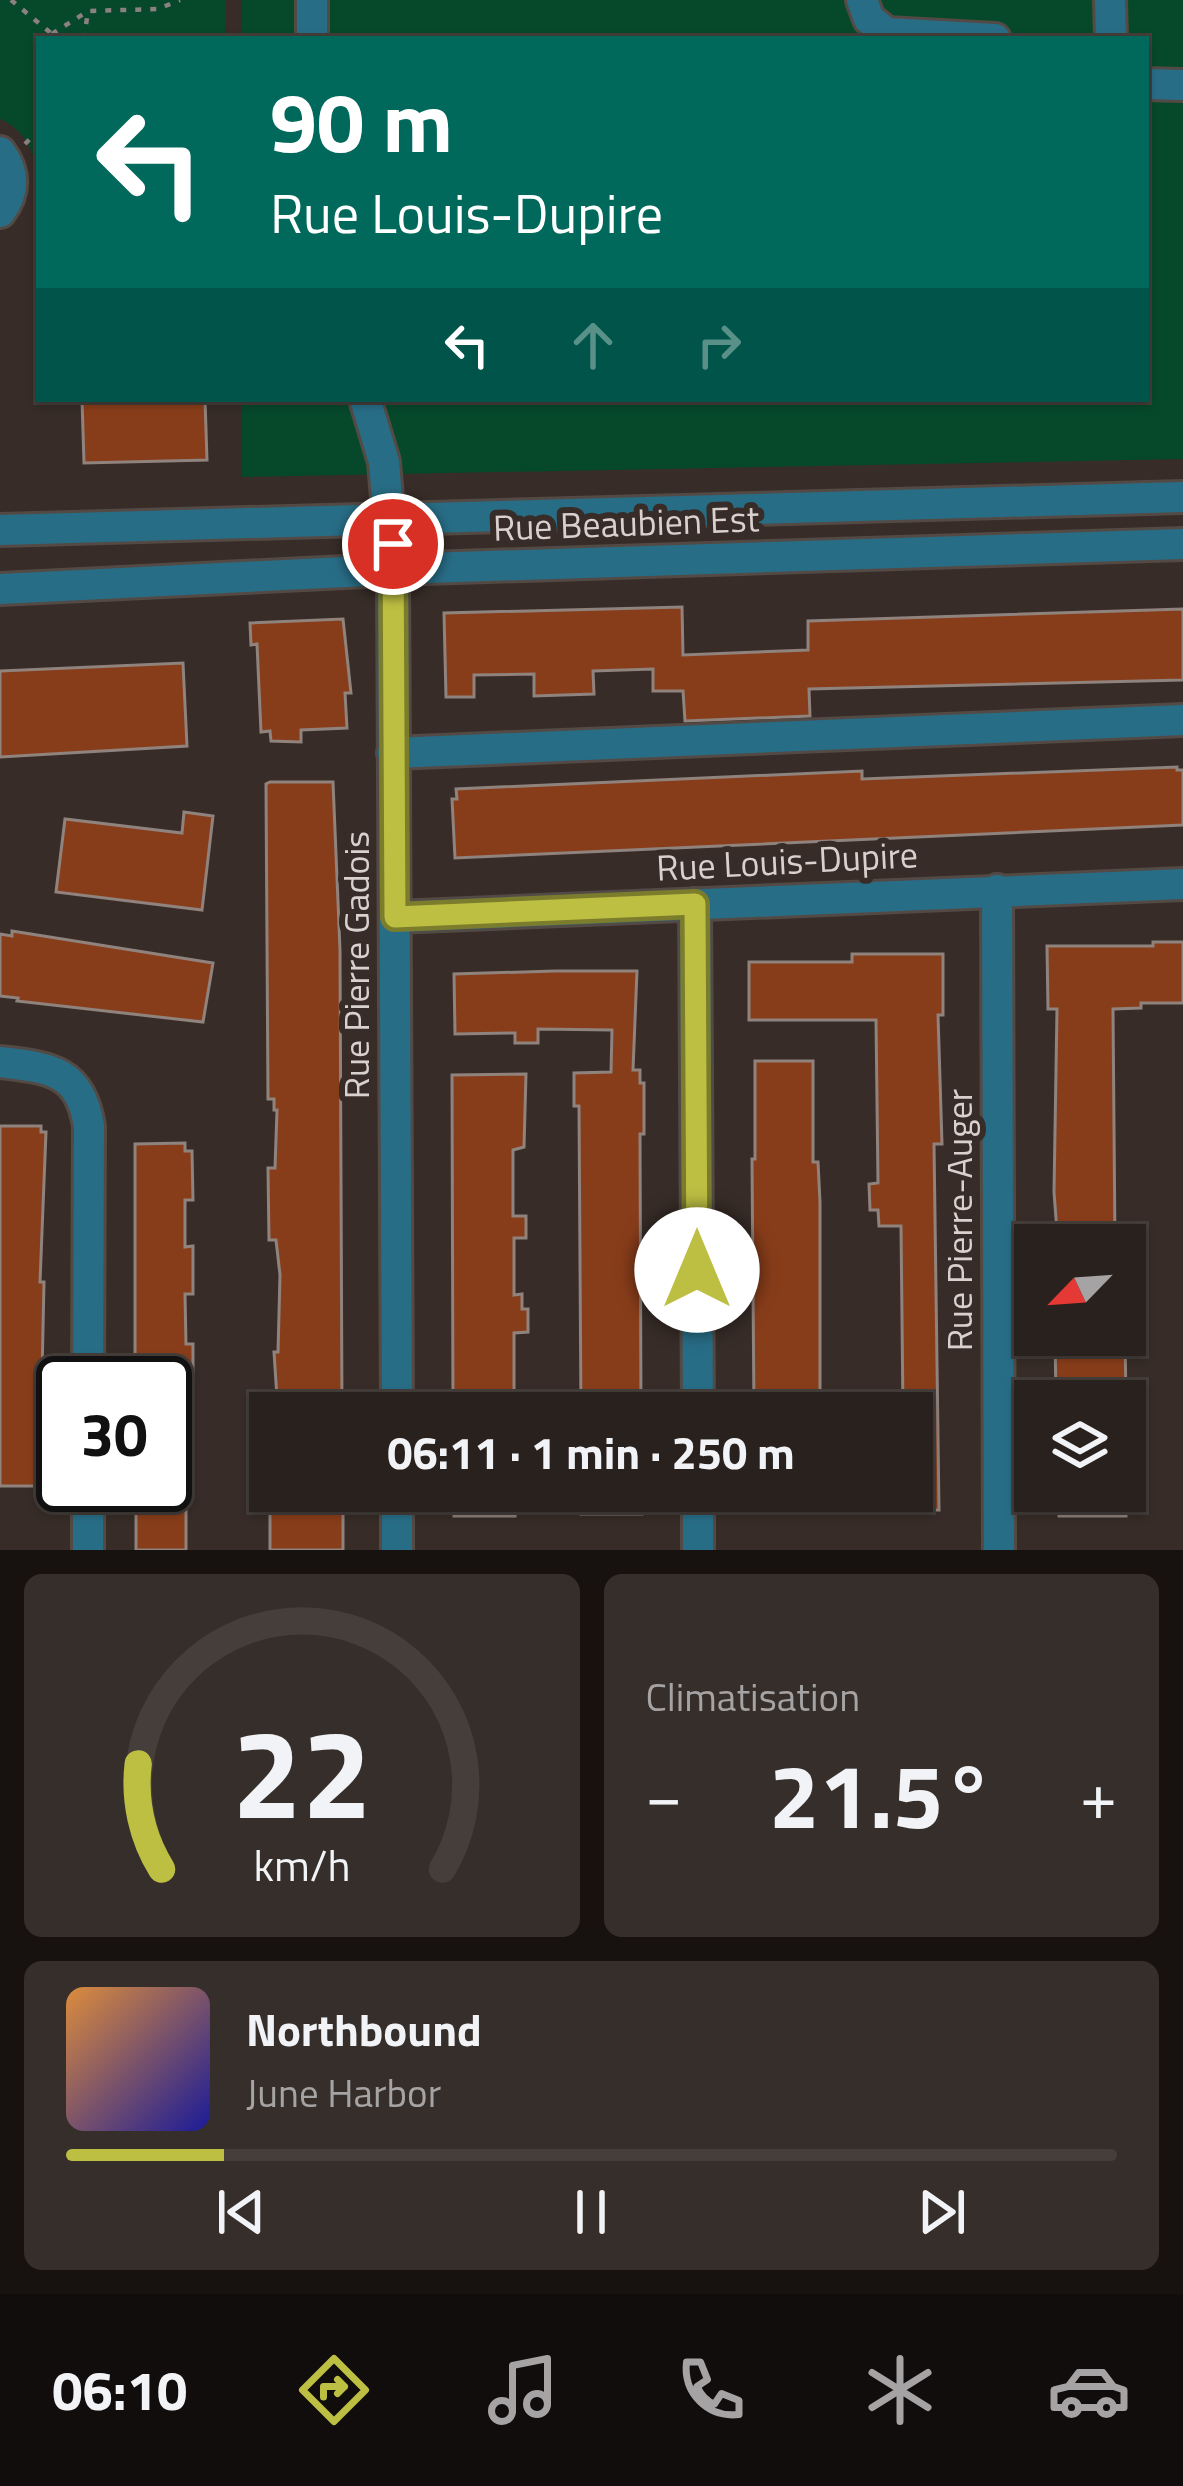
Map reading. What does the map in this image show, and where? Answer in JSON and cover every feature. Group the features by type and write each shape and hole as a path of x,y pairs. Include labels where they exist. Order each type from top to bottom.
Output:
{"street":[{"path":"312,0 312,36"},
{"path":"862,0 868,19 886,33 940,36"},
{"path":"1110,0 1111,36"},
{"path":"1149,84 1183,85"},
{"path":"0,212 10,197 13,148"},
{"name":"Rue Pierre Gadois","path":"366,402 384,462 392,518 397,1392"},
{"name":"Rue Beaubien Est","path":"0,530 1183,497"},
{"path":"720,511 721,559"},
{"name":"Rue Beaubien Est","path":"0,590 393,570 1183,544"},
{"path":"393,753 1183,720"},
{"name":"Rue Louis-Dupire","path":"395,917 1183,884"},
{"name":"Rue Pierre-Auger","path":"997,890 998,1550"},
{"path":"695,904 698,1392"},
{"path":"0,1062 38,1066 59,1074 76,1085 85,1104 88,1356"},
{"path":"88,1512 88,1550"},
{"path":"397,1512 397,1550"},
{"path":"698,1512 698,1550"}],"path":[{"path":"11,0 52,36 88,11 158,9 180,0"},
{"path":"85,36 88,11"}],"green space":[{"path":"0,0 226,0 225,36 36,36 36,164 27,142 0,119"},
{"path":"242,0 1183,0 1183,459 242,477 242,402 1149,402 1149,36 242,36"}],"building":[{"path":"82,402 205,402 207,460 84,463"},
{"path":"682,607 683,655 808,650 808,621 1183,609 1183,680 809,689 810,716 685,721 683,691 653,691 653,669 593,671 594,694 534,696 534,674 474,675 474,697 446,697 444,613"},
{"path":"343,619 351,693 345,693 347,728 301,730 301,742 271,741 270,731 261,732 257,644 251,645 250,623"},
{"path":"183,663 187,746 0,757 0,671"},
{"path":"1183,770 1183,825 455,858 452,799 457,799 456,789 862,771 862,779"},
{"path":"333,782 340,950 342,1392 277,1392 274,1352 278,1352 280,1275 276,1240 269,1240 268,1168 275,1168 277,1110 274,1099 268,1099 266,784"},
{"path":"184,812 213,816 202,910 56,892 65,819 182,833"},
{"path":"12,931 213,963 203,1022 0,996 0,934 12,936"},
{"path":"1153,942 1183,942 1183,1003 1113,1009 1115,1224 1056,1224 1057,1009 1048,1009 1047,946 1153,946"},
{"path":"852,954 943,954 943,1015 938,1015 942,1144 934,1144 939,1510 933,1510 933,1392 903,1392 901,1226 879,1226 878,1210 870,1210 869,1184 878,1183 876,1020 749,1020 749,962 852,962"},
{"path":"637,971 633,1070 640,1070 640,1083 644,1083 641,1392 581,1392 579,1106 574,1106 574,1073 611,1072 612,1030 538,1029 538,1043 515,1043 515,1033 455,1034 454,974"},
{"path":"755,1061 813,1061 813,1162 818,1162 820,1202 820,1392 754,1392"},
{"path":"526,1074 524,1147 513,1150 513,1216 526,1216 526,1238 514,1238 514,1295 522,1294 522,1309 528,1309 528,1332 514,1333 514,1392 453,1392 452,1075"},
{"path":"0,1126 41,1126 41,1132 46,1132 40,1282 44,1282 42,1356 36,1356 36,1486 0,1486"},
{"path":"185,1143 185,1151 192,1151 193,1200 185,1200 185,1247 193,1246 193,1294 185,1294 186,1344 193,1344 193,1392 192,1356 135,1356 135,1144"},
{"path":"1055,1356 1125,1356 1126,1380 1056,1380"},
{"path":"136,1512 186,1512 186,1550 136,1550"},
{"path":"270,1512 343,1512 343,1550 270,1550"},
{"path":"454,1512 515,1512 515,1516 454,1516"},
{"path":"642,1512 642,1514 581,1514"},
{"path":"1059,1512 1126,1512 1126,1516 1059,1516"}],"route":[{"path":"393,544 395,917 695,904 697,1270"}]}
